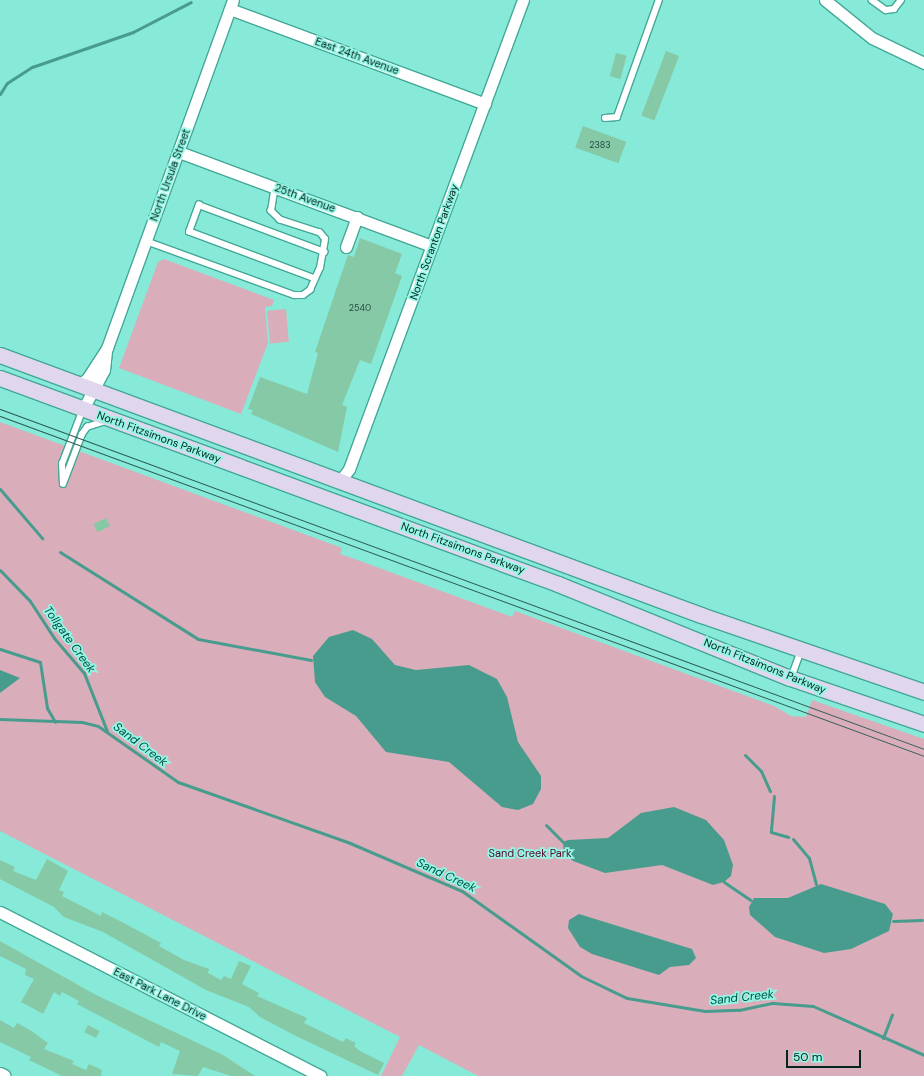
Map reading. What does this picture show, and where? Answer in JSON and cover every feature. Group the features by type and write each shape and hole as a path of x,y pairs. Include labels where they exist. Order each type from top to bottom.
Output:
{"main road":[{"name":"North Fitzsimons Parkway","path":"0,355 340,482 801,650 924,692"},
{"name":"North Fitzsimons Parkway","path":"0,378 558,584 790,678 924,724"}],"street":[{"name":"North Scranton Parkway","path":"340,482 349,469 523,0"},
{"path":"825,0 872,38 924,63"},
{"name":"East 24th Avenue","path":"232,5 485,104"},
{"name":"North Ursula Street","path":"79,384 88,379 106,350 232,5"},
{"name":"25th Avenue","path":"178,152 432,246"},
{"path":"346,247 357,217"},
{"name":"North Ursula Street","path":"83,409 95,390 104,370 106,350"},
{"name":"East Park Lane Drive","path":"0,912 320,1076"},
{"path":"0,1074 4,1076"}],"lane":[{"path":"605,118 617,117 659,0"},
{"path":"872,0 886,10 894,9 901,0"},
{"path":"146,241 294,295 310,290 315,280 324,252 320,233 280,220 271,211 275,187"},
{"path":"315,280 189,232 199,205 324,252"},
{"path":"83,409 62,464 63,484 84,430 112,419"},
{"path":"790,678 801,650"}],"green space":[{"path":"164,259 274,300 272,306 265,307 268,343 241,414 119,368 158,262"},
{"path":"286,309 289,342 270,344 267,311"},
{"name":"Sand Creek Park","path":"0,422 342,548 340,554 512,617 515,611 774,706 791,716 806,717 812,700 924,739 924,1076 478,1076 419,1045 402,1076 381,1076 400,1037 0,831"}],"water":[{"path":"353,630 372,639 395,665 416,670 469,665 497,679 507,697 518,742 541,776 541,789 533,804 518,810 502,807 449,762 386,752 356,716 325,697 315,682 313,656 329,637"},
{"path":"0,670 20,678 0,693"},
{"path":"674,807 706,820 724,840 733,865 731,876 724,882 713,885 662,865 605,873 573,861 564,852 563,842 568,840 608,838 641,813"},
{"path":"821,884 885,904 893,914 889,931 851,949 824,953 775,937 750,915 749,907 754,898 788,898"},
{"path":"579,914 692,949 696,958 689,965 670,967 659,975 592,954 580,947 568,928 569,920"}],"building":[{"path":"666,51 679,56 654,120 641,115"},
{"path":"616,53 627,56 620,79 610,76"},
{"path":"583,126 626,142 618,163 575,148"},
{"path":"360,238 402,254 395,273 402,276 371,364 360,360 342,405 347,407 338,452 251,414 253,410 248,409 260,377 307,394 318,353 315,352 339,281 348,255 354,257"},
{"path":"106,518 110,526 98,532 94,524"},
{"path":"47,859 68,871 59,890 64,892 62,896 101,916 102,912 118,920 161,943 159,946 184,960 209,969 208,973 221,980 224,976 231,979 239,961 251,966 242,984 259,993 257,996 307,1018 304,1023 343,1042 346,1038 356,1043 354,1046 360,1051 384,1063 378,1075 296,1036 260,1017 249,1007 206,990 103,932 64,917 54,907 0,879 0,860 15,867 13,871 36,880"},
{"path":"0,941 96,995 223,1055 255,1076 231,1076 203,1067 198,1076 172,1074 180,1051 161,1042 159,1047 77,1004 79,1001 62,992 60,996 54,992 43,1014 21,1002 34,979 25,975 26,969 0,956"},
{"path":"0,1020 14,1028 17,1023 30,1030 48,1043 44,1049 74,1061 72,1064 86,1070 89,1064 102,1070 101,1076 62,1076 29,1060 31,1057 0,1042"},
{"path":"88,1025 100,1031 96,1038 84,1032"}],"waterway":[{"path":"0,94 7,83 32,67 133,32 191,2"},
{"path":"0,489 42,538"},
{"path":"60,552 198,639 311,660"},
{"name":"Tollgate Creek","path":"0,570 30,601 54,638 84,673 107,731"},
{"name":"Tollgate Creek","path":"0,649 40,662 47,708 55,722"},
{"name":"Sand Creek","path":"0,719 82,722 98,726 178,782 350,843 462,891 581,976 627,998 705,1011 739,1010 773,1003 813,1006 924,1055"},
{"path":"745,755 761,771 770,791"},
{"path":"774,796 771,832 788,837"},
{"path":"546,825 563,842"},
{"path":"793,839 809,858 816,884"},
{"path":"724,882 751,900"},
{"path":"893,921 922,920"},
{"path":"883,1038 892,1015"}],"tram line":[{"path":"0,409 924,749"},
{"path":"0,416 924,756"}]}
